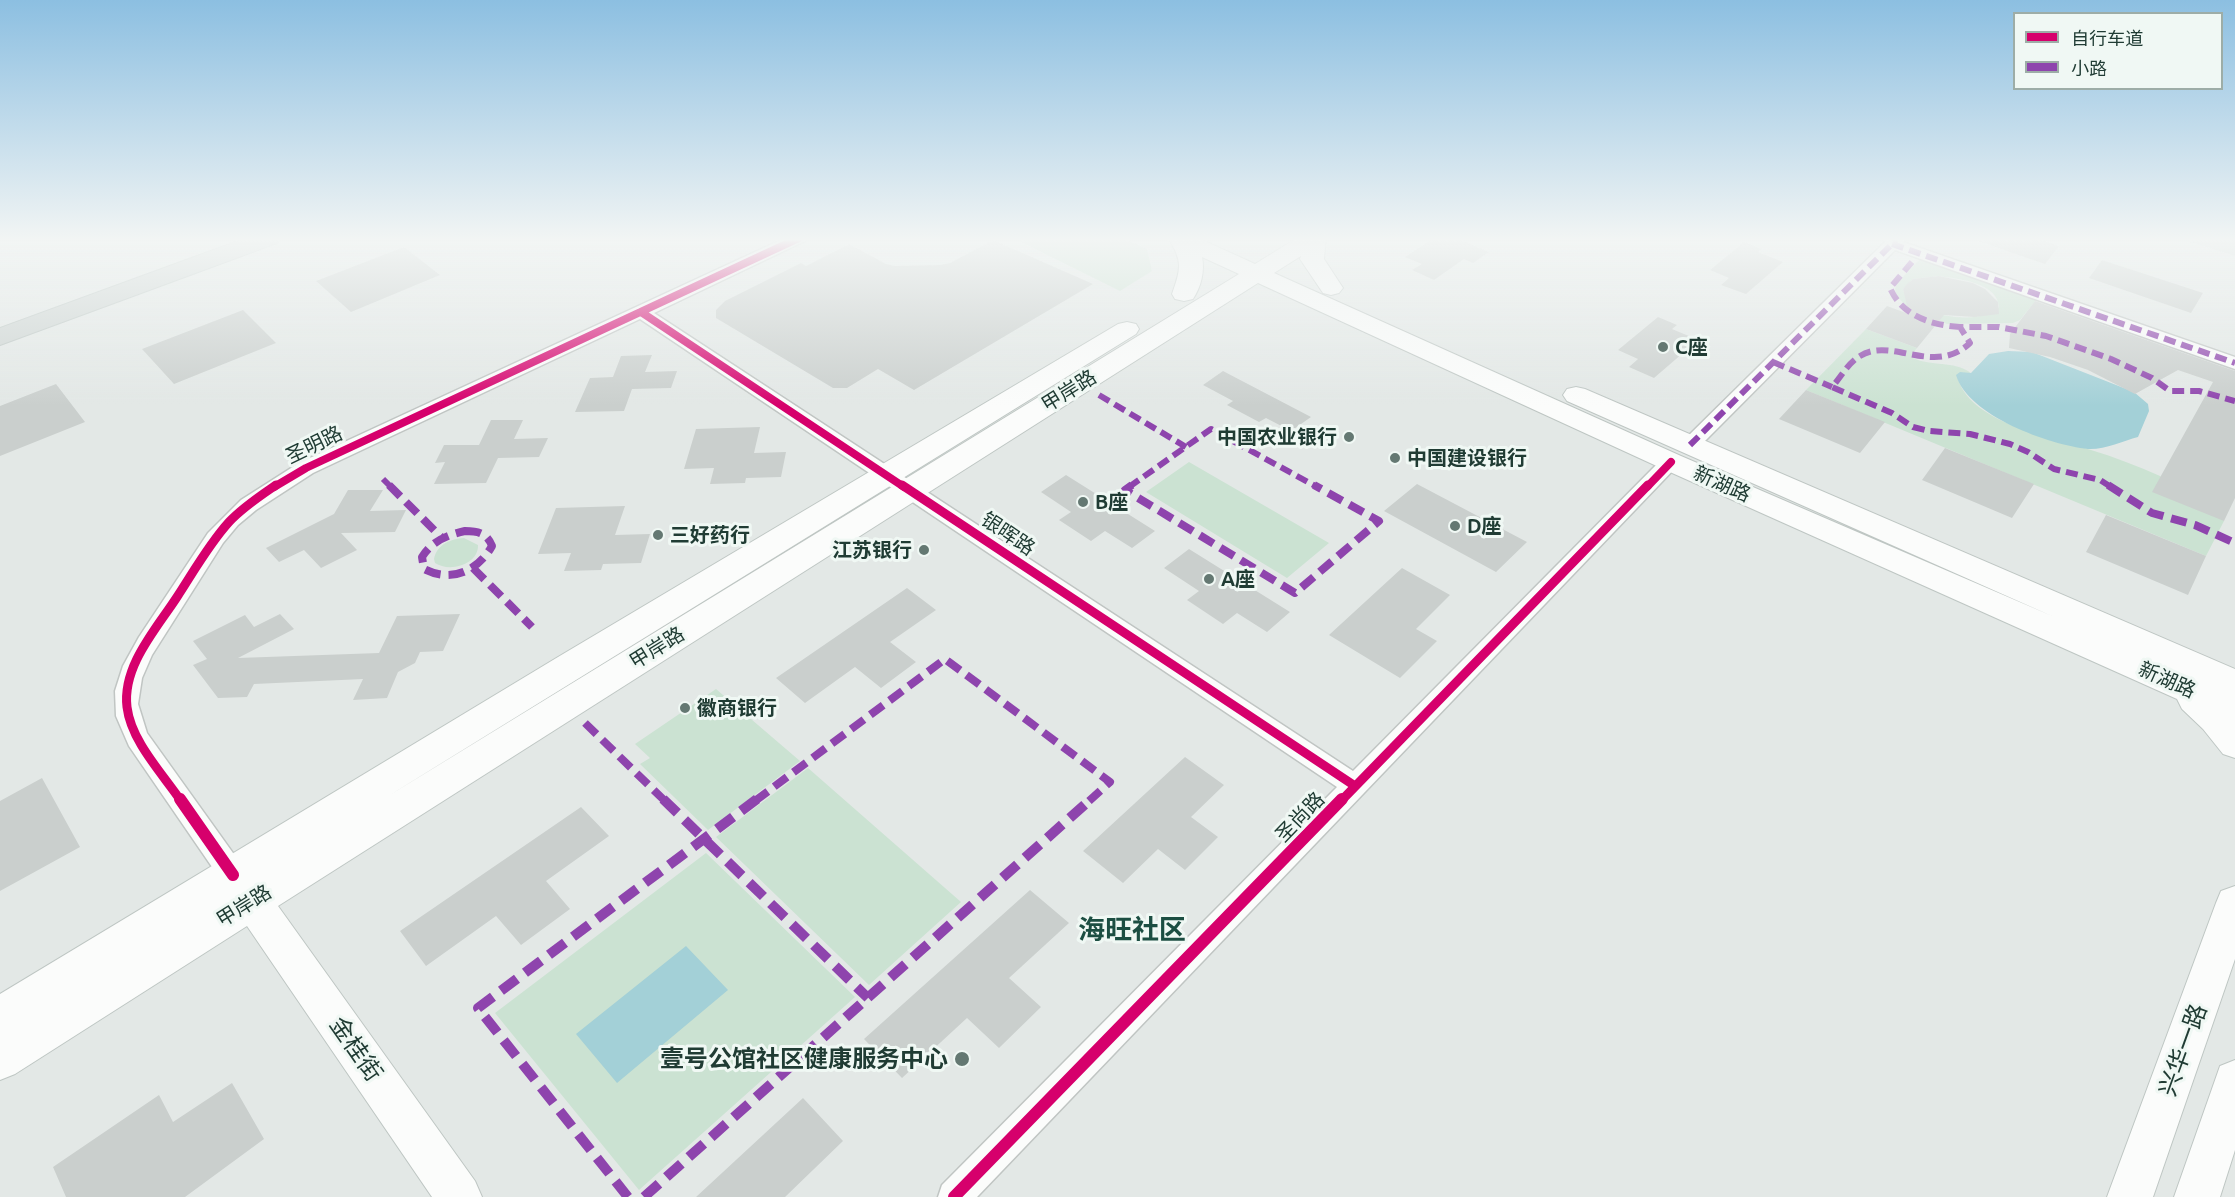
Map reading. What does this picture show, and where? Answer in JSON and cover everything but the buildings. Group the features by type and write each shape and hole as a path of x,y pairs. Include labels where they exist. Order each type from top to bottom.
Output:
{"main road":[{"path":"0,316 60,294"},
{"path":"0,338 119,294"},
{"path":"1198,294 1199,297 1221,294"},
{"name":"甲岸路","path":"5,1034 1203,294"},
{"name":"新湖路","path":"1323,294 1922,559 2158,676 2235,710"},
{"name":"新湖路","path":"1922,559 2148,645 2235,683"},
{"path":"2148,645 2194,657 2235,662"},
{"path":"2158,676 2215,719 2235,744"},
{"name":"金桂街","path":"242,888 459,1197"},
{"name":"兴华一路","path":"2130,1197 2227,949 2235,903"},
{"path":"2197,1197 2235,1082"}],"street":[{"name":"圣明路","path":"242,888 138,739 127,715 126,703 135,666 209,547 243,509 288,478 680,294"},
{"name":"圣尚路","path":"954,1197 1681,453 1842,294"},
{"path":"2042,294 2235,363"},
{"name":"银晖路","path":"641,312 1355,786"}],"green space":[{"path":"1906,294 1918,306 1931,312 1962,317 1977,317 1999,307 1993,294 2022,294 2037,299 2020,320 2013,323 1947,324 1907,307 1896,295"},
{"path":"1866,329 1917,348 1912,354 1913,358 1920,361 1957,366 1971,373 1957,375 1964,391 1977,405 2013,426 2126,462 2160,476 2176,486 2224,521 2206,556 1806,390"},
{"path":"1189,462 1329,543 1287,578 1146,492"},
{"path":"464,538 478,545 477,552 469,562 455,567 435,563 434,559 441,546"},
{"path":"716,689 800,761 708,830 640,764 650,758 635,744"},
{"path":"808,768 961,902 869,985 716,837"},
{"path":"706,853 855,997 639,1190 495,1013"}],"water":[{"path":"2008,351 2032,352 2134,392 2148,404 2149,411 2138,437 2107,447 2088,449 2053,442 2033,435 1993,415 1976,403 1964,390 1956,375 1960,372 1971,373 1989,354"},
{"path":"686,946 728,990 617,1083 576,1034"}],"marked path":[{"path":"1690,445 1842,294"},
{"path":"1893,294 1900,305 1918,317 1960,327"},
{"path":"2036,294 2235,363"},
{"path":"2235,401 2199,391 2170,391 2152,378 2111,359 2046,336 1999,327 1960,327 1970,343 1960,352 1947,357 1885,351 1861,355 1832,387 1892,413 1913,427 1929,431 1970,434 2010,444 2028,452 2054,469 2100,480 2152,513 2195,525 2235,543"},
{"path":"1773,362 1832,387"},
{"path":"1099,395 1186,447"},
{"path":"1211,429 1379,521 1295,593 1125,490 1211,429"},
{"path":"383,479 441,537"},
{"path":"465,531 482,533 490,541 492,546 480,562 462,573 453,575 442,576 424,569 422,557 430,546 446,536 465,531"},
{"path":"473,568 532,627"},
{"path":"628,1197 478,1008 945,659 1110,782 644,1197"},
{"path":"585,723 868,998"}],"cycle path":[{"path":"233,875 138,739 130,722 126,704 130,678 140,654 216,538 239,512 257,498 306,468 679,294"},
{"path":"641,312 1355,786"},
{"path":"954,1197 1671,462"}],"place":[{"name":"C座","path":"1663,347"},
{"name":"中国农业银行","path":"1349,437"},
{"name":"中国建设银行","path":"1395,458"},
{"name":"B座","path":"1083,502"},
{"name":"D座","path":"1455,526"},
{"name":"三好药行","path":"658,535"},
{"name":"江苏银行","path":"924,550"},
{"name":"A座","path":"1209,579"},
{"name":"徽商银行","path":"685,708"},
{"name":"壹号公馆社区健康服务中心","path":"962,1059"}],"district":[{"name":"海旺社区","path":"1132,930"}]}
